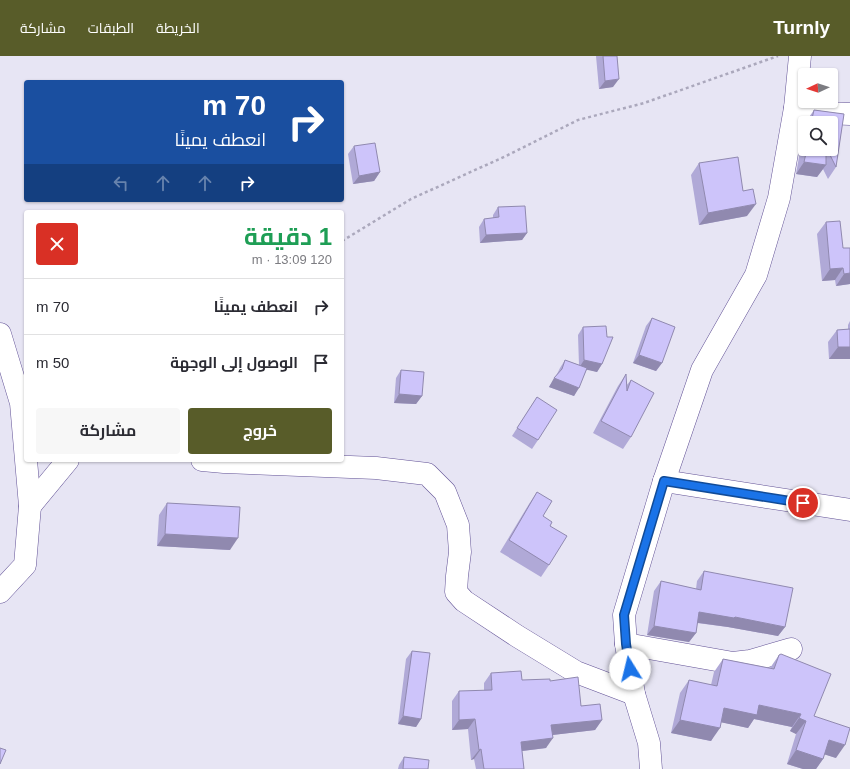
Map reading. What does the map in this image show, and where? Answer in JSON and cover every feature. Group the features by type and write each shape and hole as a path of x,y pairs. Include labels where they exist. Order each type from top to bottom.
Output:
{"street":[{"path":"651,769 648,742 634,694 626,644 624,615 664,481 702,370 756,275 779,198 795,108 800,56"},
{"path":"795,108 826,113 850,114"},
{"path":"0,334 20,403 24,444"},
{"path":"0,592 25,565 30,506 26,462"},
{"path":"30,506 66,462"},
{"path":"224,462 376,468 427,474 445,492 458,525 460,552 456,592 464,601 576,672 634,694"},
{"path":"664,481 850,510"},
{"path":"626,644 733,663 750,661 792,649"}],"path":[{"path":"344,239 411,199 506,156 578,120 644,103 778,56"}],"building":[{"path":"603,56 617,56 619,79 605,81"},
{"path":"814,110 844,114 838,154 838,116 813,116"},
{"path":"375,143 380,172 359,176 354,146"},
{"path":"805,156 826,156 826,165 804,162"},
{"path":"830,156 838,156 836,167"},
{"path":"738,157 743,191 753,189 756,204 708,213 699,163"},
{"path":"525,206 527,233 486,235 484,219 499,217 498,207"},
{"path":"840,221 843,248 850,248 850,273 844,274 843,268 830,269 826,222"},
{"path":"652,318 675,327 662,363 639,355"},
{"path":"606,326 607,337 613,337 602,364 584,360 583,327"},
{"path":"850,329 850,347 838,347 837,330"},
{"path":"565,360 587,368 579,388 554,378 562,369"},
{"path":"401,370 424,372 422,396 399,394"},
{"path":"626,374 627,391 631,380 654,393 631,437 601,421"},
{"path":"537,397 557,410 538,440 517,428"},
{"path":"537,492 552,501 543,516 552,522 550,526 567,536 549,565 509,540"},
{"path":"167,503 240,507 238,538 165,534"},
{"path":"704,571 793,588 785,627 735,617 699,612 696,633 654,626 661,581 701,590"},
{"path":"412,651 430,653 421,719 403,716"},
{"path":"781,654 831,674 814,716 850,728 845,745 829,740 823,759 796,750 806,721 799,718 801,714 759,705 757,715 724,708 720,728 680,720 689,680 717,686 723,659 774,669 779,655"},
{"path":"521,671 522,680 550,679 550,681 578,677 581,706 600,704 602,720 551,725 553,738 521,742 524,769 484,769 481,749 479,750 475,719 459,720 459,691 492,690 491,673"},
{"path":"0,748 6,750 0,764"},
{"path":"404,757 429,760 428,769 403,769"}],"route":[{"path":"630,669 626,644 624,615 664,481 803,503"}]}
